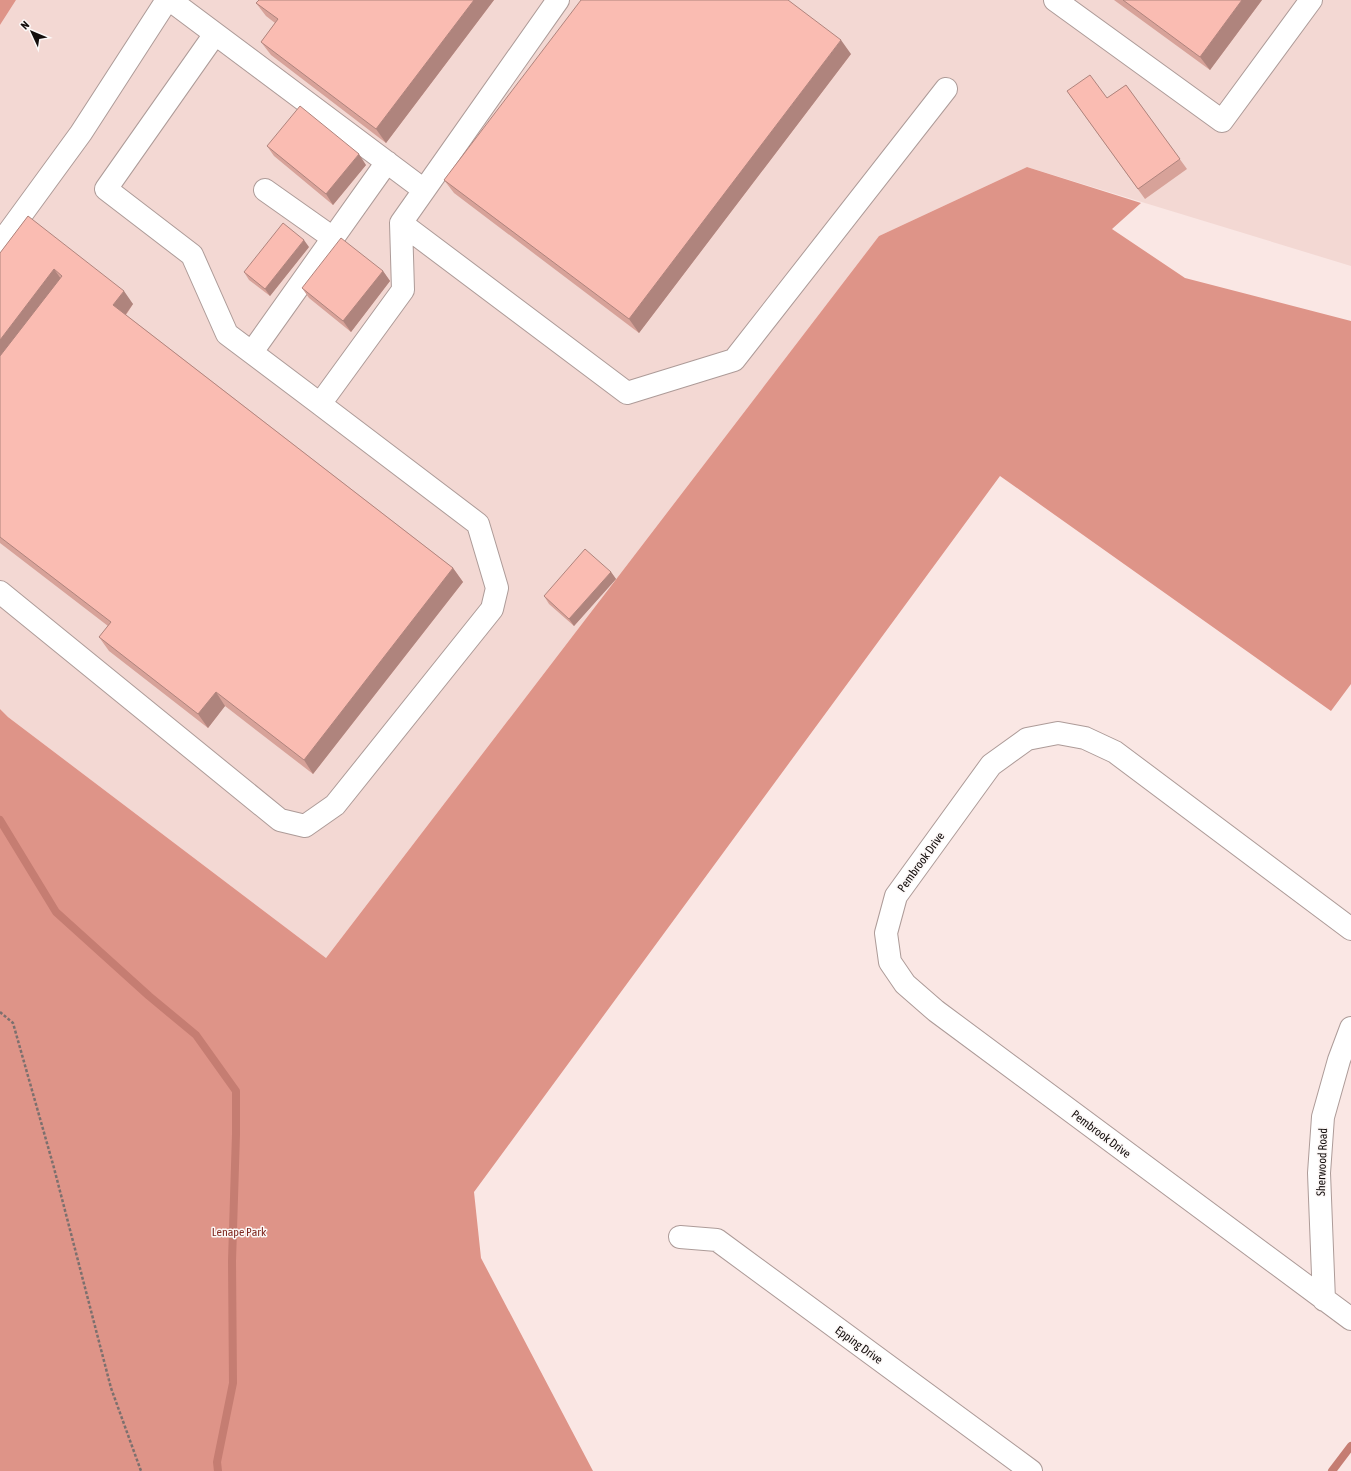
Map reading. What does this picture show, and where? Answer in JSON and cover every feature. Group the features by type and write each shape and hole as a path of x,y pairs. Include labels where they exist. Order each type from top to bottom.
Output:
{"street":[{"path":"0,244 81,133 167,0"},
{"path":"170,0 424,190"},
{"path":"320,404 403,290 401,223 558,0"},
{"path":"1055,0 1222,121 1311,0"},
{"path":"0,592 280,820 304,826 335,805 492,609 497,588 478,524 227,334 192,255 106,189 215,34"},
{"path":"401,223 628,393 734,360 946,89"},
{"path":"252,352 387,162"},
{"path":"265,190 333,238"},
{"name":"Pembrook Drive","path":"1351,929 1115,752 1086,738 1058,733 1027,739 991,765 896,896 886,933 890,962 905,984 936,1011 1351,1319"},
{"name":"Sherwood Road","path":"1324,1300 1319,1173 1324,1117 1339,1060 1351,1028"},
{"name":"Epping Drive","path":"680,1237 717,1240 1031,1471"}],"path":[{"path":"0,1012 13,1023 54,1168 111,1388 141,1471"}],"shaded area":[{"path":"16,0 1351,0 1351,266 1027,167 879,236 326,958 8,717 0,709 0,25"}],"green space":[{"path":"0,0 16,0 0,25"},
{"name":"Lenape Park","path":"1027,167 1141,203 1112,229 1185,278 1351,321 1351,684 1331,711 1000,476 474,1192 481,1258 593,1471 0,1471 0,709 8,717 326,958 879,236"}],"building":[{"path":"259,0 474,0 376,129 261,42 278,19 256,3"},
{"path":"581,0 788,0 841,40 629,319 444,180"},
{"path":"1123,0 1242,0 1200,57"},
{"path":"1090,75 1107,98 1126,85 1180,159 1138,189 1067,91"},
{"path":"300,106 359,154 326,194 267,146"},
{"path":"28,216 124,291 113,305 453,568 304,760 216,692 198,714 99,637 111,622 0,537 0,356 62,276 54,269 0,340 0,253"},
{"path":"283,223 304,240 265,289 244,272"},
{"path":"341,238 383,271 343,321 302,288"},
{"path":"585,549 611,572 569,619 544,596"}],"waterway":[{"path":"0,820 56,912 149,996 196,1035 236,1091 232,1261 233,1383 217,1462 218,1471"},
{"path":"1332,1471 1351,1446"}]}
